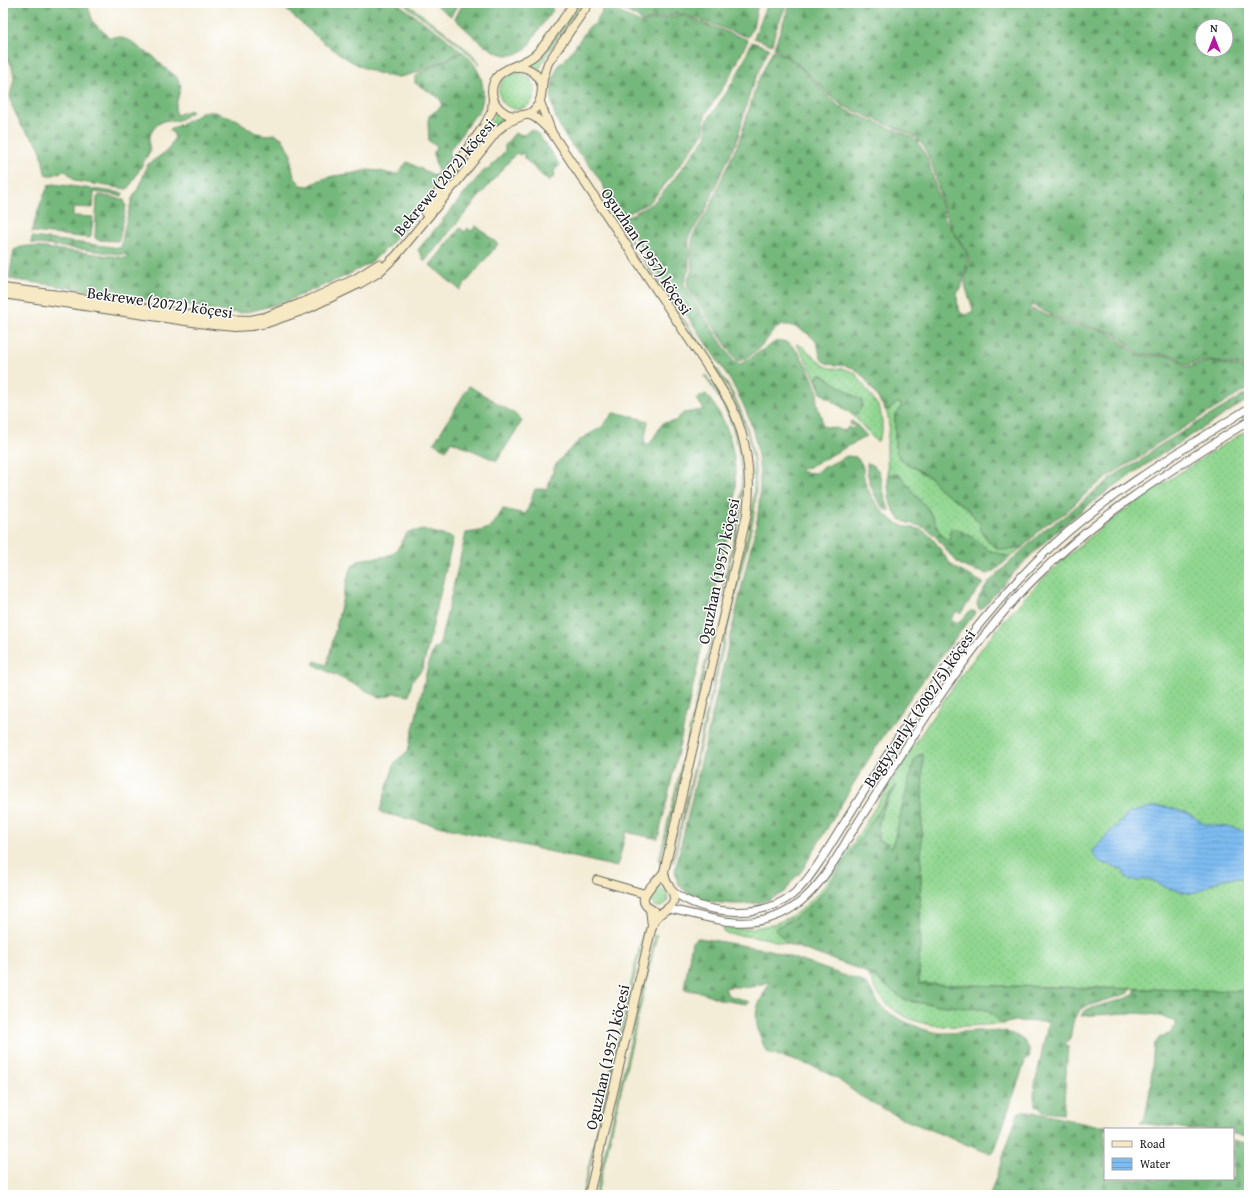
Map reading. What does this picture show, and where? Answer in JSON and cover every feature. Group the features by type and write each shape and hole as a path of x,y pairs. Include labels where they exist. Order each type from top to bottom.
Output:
{"main road":[{"name":"Bekrewe (2072) köçesi","path":"3,288 220,319 250,320 265,317 309,300 355,279 374,268 393,252 430,207 456,163 484,126 492,111 492,89 497,77 503,71 515,67 530,59 541,49 574,3"},
{"path":"540,102 544,72 548,62 589,3"},
{"path":"515,67 523,67 531,71 540,81 542,89"},
{"name":"Bekrewe (2072) köçesi","path":"493,98 497,106 503,112 520,116"},
{"name":"Bekrewe (2072) köçesi","path":"3,294 235,328 267,323 307,308 359,284 378,273 396,256 498,130 508,122 532,112 540,102"},
{"name":"Oguzhan (1957) köçesi","path":"540,102 552,133 711,372 729,403 740,428 748,463 749,491 744,527 664,872 665,881 670,889 673,901 665,911 657,916 652,926 589,1195"},
{"name":"Oguzhan (1957) köçesi","path":"520,116 530,115 536,118 552,133"},
{"name":"Oguzhan (1957) köçesi","path":"652,926 650,909 645,901 645,894 650,886 660,878 664,872"},
{"path":"597,880 645,894"},
{"path":"652,885 659,883 670,889"},
{"path":"650,909 656,912 665,911"}],"street":[{"name":"Bagtyýarlyk (2002/5) köçesi","path":"670,889 684,898 698,904 716,909 733,911 759,910 777,904 792,894 804,883 823,857 922,702 942,674 983,619 1024,574 1056,543 1113,496 1160,464 1249,408"},
{"name":"Bagtyýarlyk (2002/5) köçesi","path":"665,911 685,912 733,922 752,922 766,920 779,915 803,901 822,880 966,658 1014,600 1066,550 1113,511 1169,472 1249,421"}],"green space":[{"path":"3,3 87,3 93,22 109,37 119,37 131,41 142,50 153,56 177,77 181,86 175,109 177,115 190,110 192,112 179,120 163,121 155,127 150,136 150,151 129,188 126,189 75,181 66,171 47,176 45,173 41,151 37,143 22,127 12,106 10,96 14,78 12,66 3,51"},
{"path":"279,3 397,3 442,35 462,52 406,76 396,77 375,72 360,66 330,47"},
{"path":"402,3 406,3 444,31 471,53 480,63 478,64 469,54 443,32"},
{"path":"433,3 458,3 451,16"},
{"path":"463,3 548,3 553,10 527,47 513,55 504,55 495,52 486,46 455,19"},
{"path":"580,3 583,3 553,44 538,70 530,64 548,47"},
{"path":"602,3 640,23 682,15 748,40 731,75 705,115 704,132 701,137 650,202 620,217 607,196 599,179 586,160 572,146 565,136 555,116 551,96 555,74 560,63 565,60 589,27 594,25 602,11"},
{"path":"614,3 758,3 753,27 748,37 683,14 640,21 639,18 616,6"},
{"path":"768,3 787,3 775,32 772,45 754,38"},
{"path":"790,3 1249,3 1249,367 1211,361 1201,361 1185,365 1178,358 1172,355 1140,354 1108,331 1060,319 1033,306 1034,303 1029,311 1031,312 1032,309 1064,322 1107,332 1139,355 1171,356 1179,360 1185,367 1211,362 1249,369 1249,388 1155,445 1141,457 1121,468 1091,489 1065,513 1045,525 1023,547 1009,550 999,549 993,546 985,537 981,530 980,524 968,509 939,488 928,476 900,459 895,447 895,415 900,410 901,403 897,403 889,410 885,409 860,373 850,367 833,365 823,361 820,357 815,340 807,333 790,325 778,327 753,354 742,360 736,360 688,288 687,281 692,270 691,250 693,235 709,209 739,142 757,83 773,50 797,64 841,108 912,137 918,142 927,157 945,219 965,250 967,256 966,270 962,285 957,294 958,309 962,314 966,315 973,311 965,282 968,262 967,253 948,221 931,161 920,141 912,135 843,106 831,97 797,63 774,48"},
{"path":"752,42 769,48 746,105 737,141 722,171 705,212 689,237 689,269 684,281 685,287 734,362 739,364 742,363 775,342 783,341 790,344 797,350 808,368 816,386 818,393 817,402 822,426 845,431 848,427 853,429 855,427 850,424 851,421 856,424 867,436 809,467 802,468 801,472 815,473 847,456 856,457 862,466 865,482 869,492 892,520 907,527 925,532 933,539 945,557 955,568 983,583 960,614 957,611 951,619 957,624 970,611 976,612 945,651 882,738 858,775 801,872 791,882 785,891 776,897 747,904 734,904 720,903 694,896 684,890 678,883 675,871 757,521 760,488 758,456 751,424 733,385 621,219 653,203 667,188 706,137 706,124 708,119 729,89"},
{"path":"463,52 477,69 482,81 483,95 480,110 450,150 450,157 426,201 415,217 389,246 370,263 348,275 282,303 241,313 9,279 14,250 21,247 28,246 127,258 127,255 31,243 32,237 121,248 132,199 141,183 147,165 167,151 175,137 169,130 203,112 214,112 238,120 247,128 257,133 267,135 274,134 282,138 291,154 294,177 301,185 309,186 320,180 333,176 367,170 398,174 407,162 436,176 438,171 433,154 437,147 429,141 428,121 429,116 441,107 442,102 438,97 415,83 415,78 418,74"},
{"path":"521,73 530,78 534,84 534,98 530,104 521,109 513,109 504,104 500,98 499,87 504,78 510,74"},
{"path":"496,112 504,119 487,134 460,172 458,171 490,125"},
{"path":"530,130 533,130 539,135 560,165 554,171 555,176 548,181 524,158 522,153 520,155 516,153 425,261 418,250 484,170 488,170 505,151 505,145 515,133 524,135"},
{"path":"54,184 123,193 122,196 94,192 93,208 73,207 73,216 93,217 90,238 32,232 46,191 49,185"},
{"path":"99,195 124,200 126,206 119,240 117,241 98,240 95,238 97,198"},
{"path":"610,208 729,387 744,418 753,451 755,468 756,485 753,520 673,863 751,519 754,492 753,460 747,431 728,388 609,209"},
{"path":"476,226 498,244 460,290 430,265 460,228 465,232 468,228 471,231"},
{"path":"796,344 803,347 825,366 830,368 845,369 855,373 880,409 882,431 878,441 876,441 853,415 858,413 862,401 823,375 819,374 816,380"},
{"path":"819,374 823,375 862,401 862,406 858,413 853,415 821,393 816,380"},
{"path":"706,375 728,412 737,439 743,482 741,512 661,861 659,860 737,526 741,497 741,468 732,426 717,394 704,376"},
{"path":"469,386 515,414 522,421 497,461 451,441 446,450 434,443"},
{"path":"1249,392 1249,399 1154,459 1086,507 1031,555 981,610 978,608 977,603 979,597 990,581 1045,529 1065,516 1121,471 1139,462 1154,449"},
{"path":"706,394 722,419 731,443 735,469 735,503 658,839 626,832 617,867 382,813 380,810 395,762 408,751 429,661 434,649 439,647 466,533 480,531 489,527 496,521 503,509 526,514 535,489 547,489 555,466 561,458 581,439 602,427 613,413 623,414 648,421 644,443 649,445 663,423 675,421 684,413 704,409 696,399"},
{"path":"897,403 901,403 901,407 895,415 895,447 900,459 932,479 939,488 968,509 980,524 981,530 989,542 1009,550 1023,547 1010,557 988,550 975,539 959,530 950,533 951,539 948,541 940,533 929,510 911,490 909,485 895,474 888,475 887,443 889,421 885,409 889,410"},
{"path":"1249,429 1249,991 919,984 923,754 918,755 914,761 892,848 887,843 878,840 878,831 880,817 897,786 832,881 816,901 796,917 777,927 775,930 788,944 764,938 724,933 722,928 742,929 760,927 775,923 788,918 813,899 837,869 913,747 967,667 1029,594 1063,560 1107,524 1153,490"},
{"path":"867,463 874,466 879,472 889,511 884,509 874,493 869,482"},
{"path":"895,474 904,479 914,494 928,509 939,531 948,541 951,539 951,528 959,530 975,539 988,550 1010,557 996,570 988,574 972,570 960,564 930,531 922,526 903,521 897,516 890,502 888,486 888,475"},
{"path":"424,530 453,538 423,668 412,681 409,696 393,693 390,696 379,697 313,664 315,661 327,665 349,572 353,566 363,559 387,556 393,553 408,532"},
{"path":"923,754 919,984 1131,989 1126,994 1084,1007 1077,1013 1072,1026 1070,1041 1067,1040 1066,1045 1068,1046 1063,1114 1043,1112 1036,1105 1034,1097 1035,1085 1048,1022 1014,1021 1003,1024 987,1010 927,1004 902,999 878,979 859,969 788,944 775,930 777,927 796,917 816,901 832,881 896,785 897,786 882,811 878,824 878,840 887,843 892,848 914,761 918,755"},
{"path":"659,889 663,890 667,894 667,902 663,906 659,907 655,906 651,902 650,898 651,894 655,890"},
{"path":"643,931 645,932 582,1195"},
{"path":"655,935 657,935 597,1195 595,1195"},
{"path":"699,938 770,950 866,983 877,1001 890,1013 901,1020 925,1030 945,1033 995,1031 1008,1033 1019,1037 1027,1045 1030,1056 1025,1062 994,1152 988,1153 903,1119 860,1096 839,1080 818,1068 767,1052 758,1029 756,1015 759,1003 770,982 753,987 725,988 728,995 749,1002 746,1004 721,1000 704,993 684,989 692,942"},
{"path":"867,974 878,979 884,985 912,1002 987,1010 1003,1024 948,1026 922,1023 910,1019 897,1012 885,1002"},
{"path":"1136,989 1249,991 1249,1136 1234,1134 1234,1128 1181,1128 1140,1123 1145,1118 1150,1090 1154,1045 1160,1037 1169,1034 1177,1024 1174,1020 1152,1014 1126,1013 1081,1016 1084,1011 1088,1009 1133,995"},
{"path":"1029,1111 1095,1126 1121,1128 1104,1128 1104,1180 1234,1180 1234,1141 1249,1143 1249,1195 990,1195 1018,1113"}],"water":[{"path":"1161,806 1188,813 1204,824 1249,831 1249,879 1224,879 1204,889 1188,893 1168,888 1155,881 1129,880 1122,870 1100,862 1094,856 1093,851 1129,813"}]}
